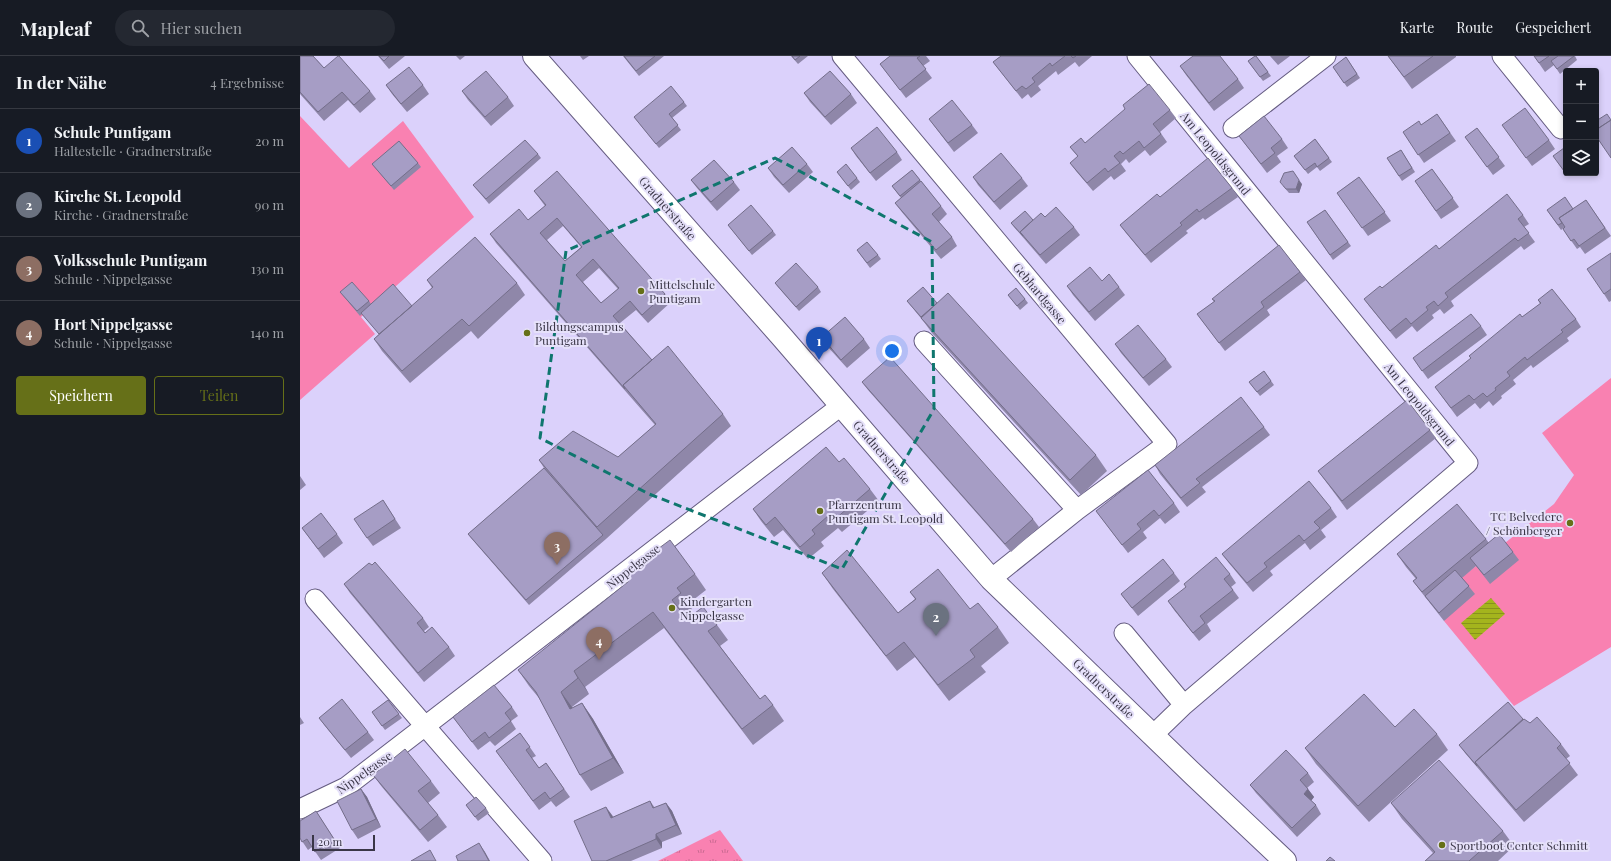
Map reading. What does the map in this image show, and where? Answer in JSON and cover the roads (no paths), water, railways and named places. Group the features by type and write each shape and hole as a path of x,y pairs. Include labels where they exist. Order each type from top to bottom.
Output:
{"main road":[{"name":"Gradnerstraße","path":"534,56 842,405 992,579 1285,861"}],"street":[{"name":"Gebhardgasse","path":"842,56 1167,444 1077,510 992,579"},
{"name":"Am Leopoldsgrund","path":"1137,56 1468,463 1184,705 1153,735"},
{"path":"1233,128 1326,56"},
{"path":"1502,56 1561,130"},
{"path":"924,341 1077,510"},
{"name":"Nippelgasse","path":"300,809 346,787 842,405"},
{"path":"315,599 424,727 542,861"},
{"path":"1124,633 1184,705"}],"place":[{"name":"Mittelschule Puntigam","path":"641,291"},
{"name":"Bildungscampus Puntigam","path":"527,333"},
{"name":"Schule Puntigam","path":"819,360"},
{"name":"Pfarrzentrum Puntigam St. Leopold","path":"820,511"},
{"name":"TC Belvedere / Schönberger","path":"1570,523"},
{"name":"Volksschule Puntigam","path":"557,565"},
{"name":"Kindergarten Nippelgasse","path":"672,608"},
{"name":"Kirche St. Leopold","path":"936,636"},
{"name":"Hort Nippelgasse","path":"599,660"},
{"name":"Sportboot Center Schmitt","path":"1442,845"}]}
